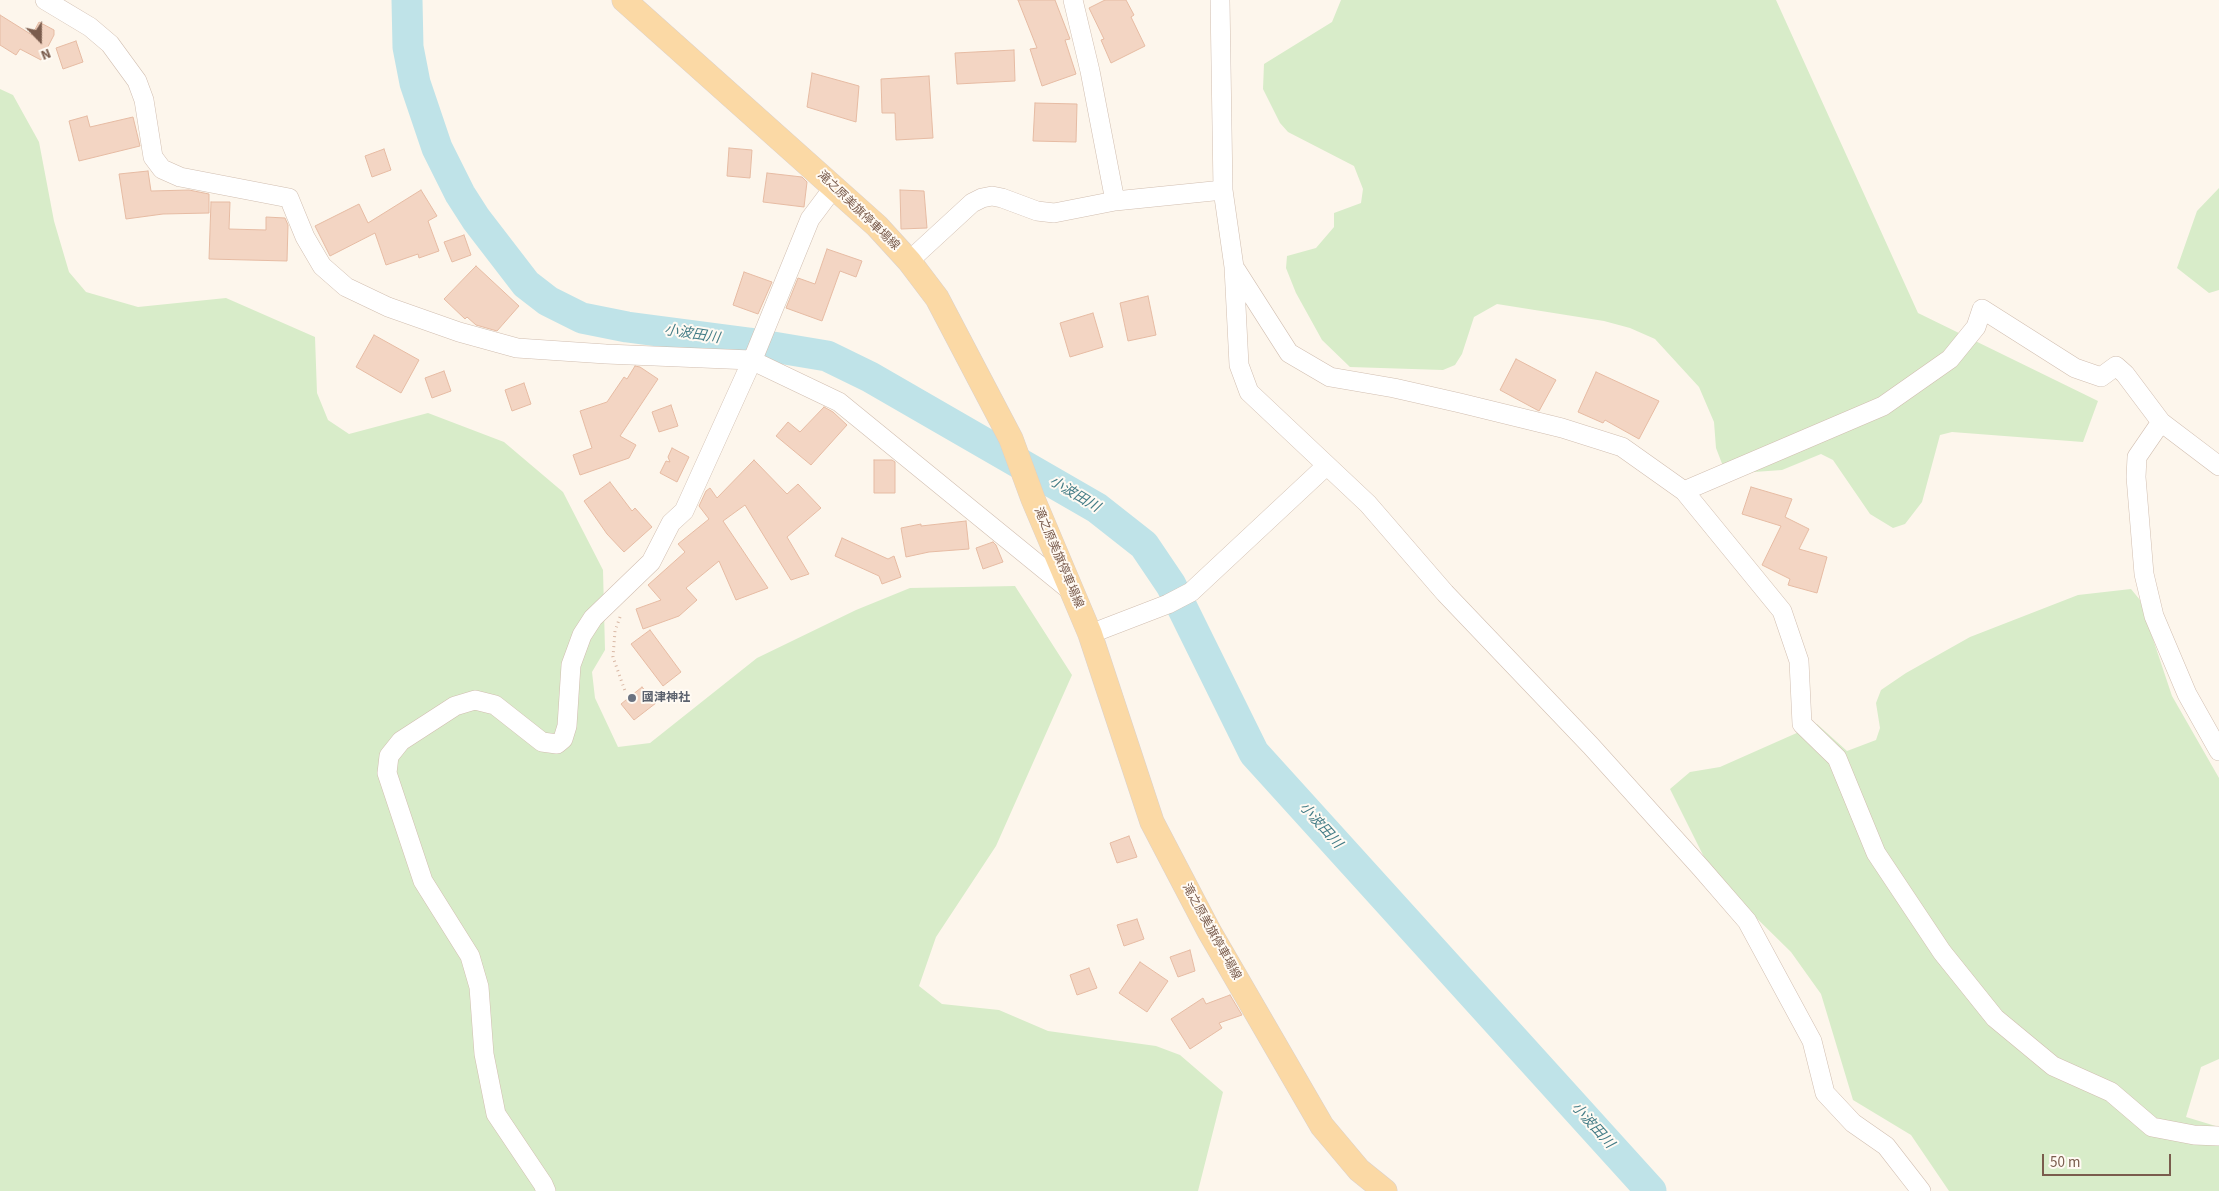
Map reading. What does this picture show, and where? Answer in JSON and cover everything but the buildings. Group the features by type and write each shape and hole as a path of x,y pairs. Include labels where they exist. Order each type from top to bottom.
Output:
{"main road":[{"name":"滝之原美旗停車場線","path":"624,0 877,226 909,260 937,298 1011,439 1033,499 1090,634 1152,822 1209,931 1322,1126 1359,1170 1385,1191"}],"street":[{"path":"45,0 90,27 110,44 137,81 144,100 153,157 162,169 180,177 289,198 305,237 322,266 346,287 388,307 459,332 517,348 606,354 753,357 839,402 1073,593"},
{"path":"1073,0 1094,88 1116,201"},
{"path":"1220,0 1222,190 1234,268 1239,365 1249,392 1368,504 1445,593 1591,746 1747,921 1812,1041 1825,1093 1853,1123 1886,1146 1921,1191"},
{"path":"546,1191 496,1114 484,1054 479,987 470,956 424,881 387,772 389,756 401,741 455,706 475,700 495,704 542,742 557,744 563,739 567,726 571,665 582,635 593,618 651,562 670,523 684,511 753,357 810,219 834,187"},
{"path":"909,260 972,204 982,198 992,196 1002,198 1038,211 1054,213 1116,201 1222,190"},
{"path":"1234,268 1289,353 1330,376 1460,403 1562,428 1622,447 1684,491 1782,611 1799,661 1802,724 1837,758 1876,853 1942,952 1995,1018 2053,1066 2111,1092 2152,1127 2194,1135 2219,1136"},
{"path":"1684,491 1883,406 1950,359 1976,327 1982,309 2075,368 2101,377 2116,366 2125,374 2162,422 2219,466"},
{"path":"2162,422 2137,457 2136,477 2144,574 2154,616 2186,694 2219,751"},
{"path":"1090,634 1168,604 1191,592 1326,466"}],"path":[{"path":"622,612 615,631 613,657 625,691"}],"green space":[{"path":"1341,0 1776,0 1918,313 2098,401 2083,442 1952,432 1940,435 1922,502 1905,524 1893,528 1870,514 1833,460 1821,454 1782,470 1726,474 1716,448 1714,422 1699,387 1655,339 1630,328 1604,321 1497,304 1474,317 1462,354 1455,365 1443,370 1350,367 1322,340 1296,293 1286,268 1287,256 1316,248 1334,227 1334,213 1361,203 1363,189 1354,166 1288,132 1280,123 1263,89 1264,64 1332,22"},
{"path":"0,89 13,95 39,142 54,221 69,272 86,292 138,307 226,298 315,337 317,393 328,420 349,434 428,413 504,442 563,492 603,570 605,650 592,672 595,698 618,747 650,743 757,658 856,610 910,588 1015,586 1072,675 996,846 936,937 919,986 942,1004 999,1010 1048,1031 1156,1046 1180,1055 1223,1092 1198,1191 0,1191"},
{"path":"2219,188 2219,290 2209,293 2177,268 2197,211"},
{"path":"2131,589 2140,600 2172,696 2219,778 2219,1059 2201,1067 2186,1117 2219,1127 2219,1191 1949,1191 1911,1135 1853,1100 1821,994 1791,952 1734,896 1704,857 1670,789 1690,772 1720,767 1817,724 1847,751 1876,740 1880,728 1876,703 1881,690 1906,673 1970,637 2078,595"}],"waterway":[{"name":"小波田川","path":"407,0 408,47 415,83 437,148 460,194 476,219 526,284 548,301 582,318 627,327 749,343 827,356 870,377 1097,508 1144,545 1171,585 1254,753 1651,1191"}],"place":[{"name":"國津神社","path":"632,698"}]}
